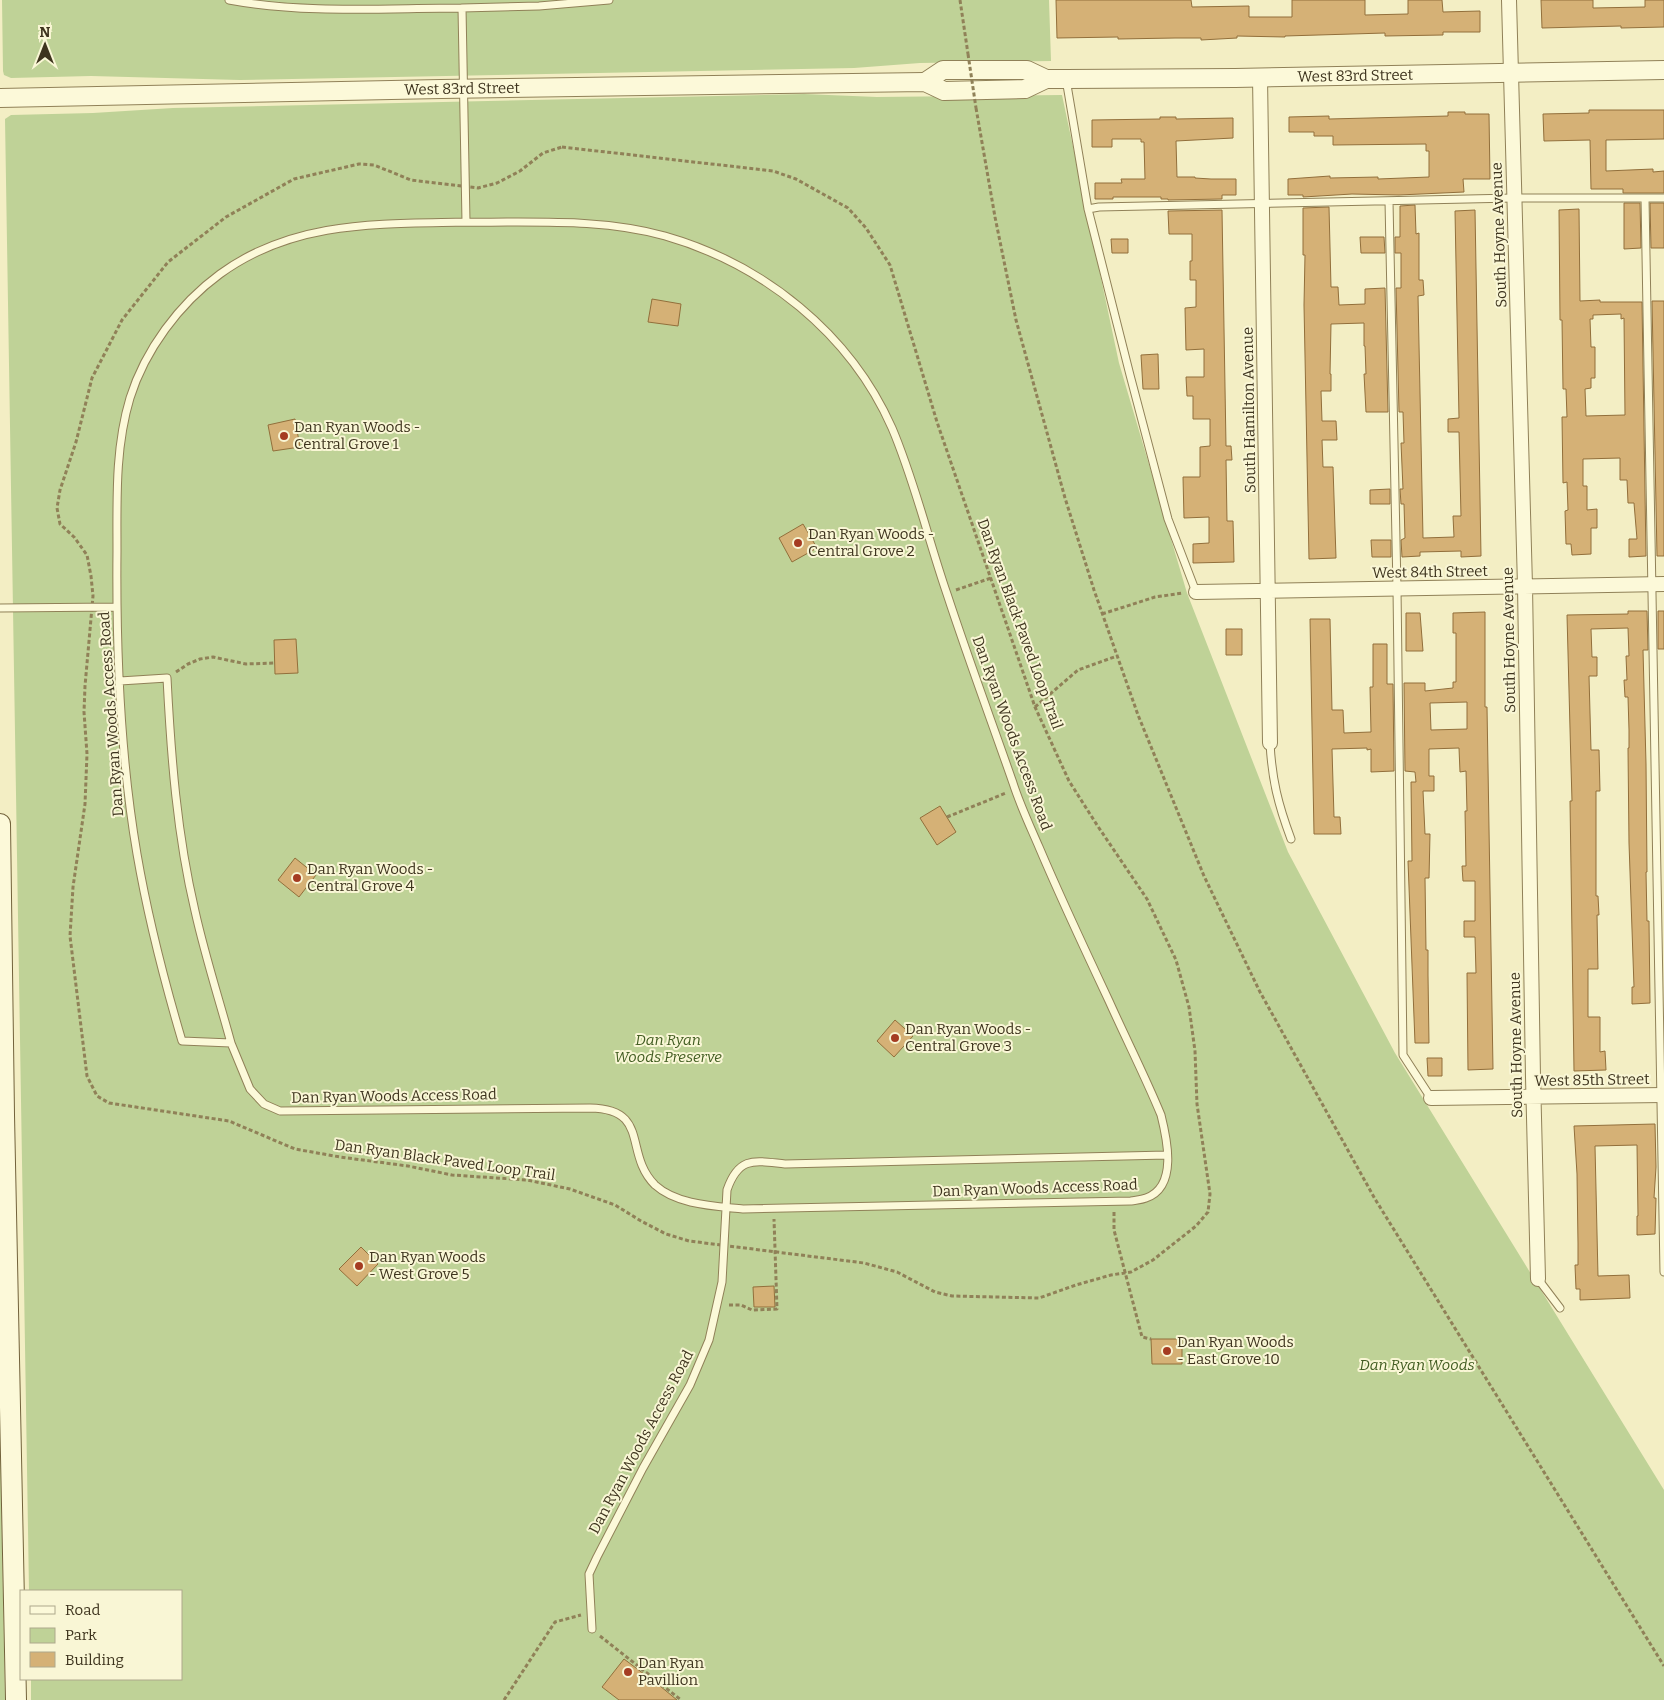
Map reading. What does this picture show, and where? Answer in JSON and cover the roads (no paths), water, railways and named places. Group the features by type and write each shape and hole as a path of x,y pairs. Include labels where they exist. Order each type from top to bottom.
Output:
{"main road":[{"path":"0,824 16,1700"}],"street":[{"name":"South Hoyne Avenue","path":"1509,0 1525,586 1533,1097 1538,1279"},
{"name":"West 83rd Street","path":"0,98 925,82 944,70 1027,70 1046,79 1066,79 1664,70"},
{"name":"South Hamilton Avenue","path":"1260,77 1270,743"},
{"name":"West 84th Street","path":"1196,592 1658,584"},
{"name":"West 85th Street","path":"1431,1098 1662,1095"}],"lane":[{"path":"229,0 259,5 342,9 539,6 609,0"},
{"path":"462,8 466,222"},
{"path":"1066,79 1088,210 1168,519 1196,592"},
{"path":"1088,210 1099,207 1262,203 1514,198 1664,198"},
{"path":"1645,198 1658,584 1664,1272"},
{"path":"1389,201 1397,589 1403,1055 1431,1098"},
{"name":"Dan Ryan Woods Access Road","path":"466,222 567,223 618,226 663,236 703,249 774,287 805,311 833,337 857,368 875,394 891,426 907,467 946,593 1015,789 1070,918 1161,1115 1166,1135 1168,1167 1164,1182 1157,1192 1147,1198 1114,1202 743,1209 725,1207 685,1200 668,1194 656,1185 646,1174 628,1120 616,1112 605,1108 280,1111 264,1104 250,1089 231,1043 182,1041 154,940 137,855 124,752 116,607 118,471 121,433 131,396 146,361 165,329 190,300 220,274 253,254 292,238 332,228 466,222"},
{"path":"0,608 116,607"},
{"path":"120,681 167,678 176,809 203,947 231,1043"},
{"path":"1270,743 1280,810 1291,839"},
{"path":"725,1207 730,1180 737,1170 754,1161 785,1164 1167,1155"},
{"name":"Dan Ryan Woods Access Road","path":"592,1629 589,1574 643,1468 690,1385 709,1340 722,1282 725,1245 725,1207"},
{"path":"1538,1279 1560,1308"}],"place":[{"name":"Dan Ryan Woods - Central Grove 1","path":"284,436"},
{"name":"Dan Ryan Woods - Central Grove 2","path":"798,543"},
{"name":"Dan Ryan Woods - Central Grove 4","path":"297,878"},
{"name":"Dan Ryan Woods - Central Grove 3","path":"895,1038"},
{"name":"Dan Ryan Woods - West Grove 5","path":"359,1266"},
{"name":"Dan Ryan Woods - East Grove 10","path":"1167,1351"},
{"name":"Dan Ryan Pavillion","path":"628,1672"}],"park label":[{"name":"Dan Ryan Woods Preserve","path":"668,1048"},
{"name":"Dan Ryan Woods","path":"1417,1365"}]}
